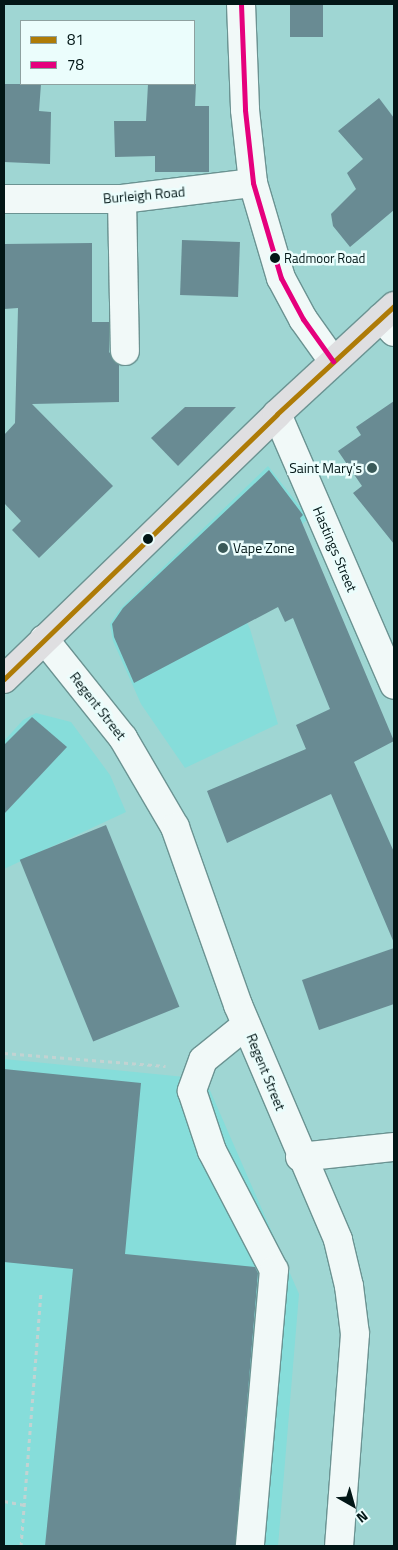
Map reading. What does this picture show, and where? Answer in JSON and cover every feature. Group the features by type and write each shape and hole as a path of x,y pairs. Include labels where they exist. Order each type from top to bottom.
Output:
{"main road":[{"path":"4,679 277,414 334,361 390,319"}],"street":[{"path":"241,4 245,110 253,183 281,278 303,319 334,361"},
{"name":"Burleigh Road","path":"4,199 122,199 253,183"},
{"path":"122,199 125,351"},
{"name":"Hastings Street","path":"277,414 394,685"},
{"name":"Regent Street","path":"44,639 123,738 175,827 246,1025 300,1157 338,1240 349,1286 355,1334 339,1546"},
{"path":"246,1025 202,1060 192,1091 212,1151 274,1270 250,1546"},
{"path":"300,1157 394,1147"}],"path":[{"path":"4,1054 164,1067 173,1061"},
{"path":"21,1546 42,1294"},
{"path":"4,1501 25,1505"}],"shaded area":[{"path":"268,466 309,518 232,589 250,629 278,724 185,768 141,704 113,641 110,624 121,608"},
{"path":"36,713 71,722 110,775 126,812 4,869 4,741 23,720"},
{"path":"4,1059 205,1079 299,1294 278,1546 4,1546"}],"building":[{"path":"290,4 323,4 323,37 290,37"},
{"path":"4,84 41,85 39,111 51,112 50,164 4,162"},
{"path":"196,84 195,106 209,106 209,172 155,172 155,156 115,157 114,121 146,121 148,85"},
{"path":"379,98 394,118 394,210 350,247 333,226 331,214 356,189 347,173 363,159 338,131"},
{"path":"182,240 240,242 238,297 180,295"},
{"path":"92,243 92,322 109,322 109,352 119,365 119,402 32,404 113,486 39,558 12,530 21,521 4,503 4,435 15,423 18,308 4,309 4,244"},
{"name":"Saint Mary's","path":"394,401 394,544 353,493 362,486 338,451 361,435 356,427"},
{"path":"185,407 236,407 178,466 151,438"},
{"path":"269,470 303,515 300,518 394,741 354,762 394,852 394,943 331,794 227,843 207,791 306,749 296,725 330,709 293,618 285,622 278,607 134,683 114,637 112,624 123,608"},
{"path":"32,717 67,747 4,814 4,745"},
{"path":"106,825 179,1007 93,1042 20,860"},
{"path":"394,948 394,1004 319,1030 302,980"},
{"path":"4,1069 141,1083 125,1254 255,1267 258,1273 235,1546 45,1546 73,1269 4,1262"}],"transit line":[{"name":"78","path":"241,4 245,110 253,183 281,278 303,319 333,361"},
{"name":"81","path":"4,679 277,414 394,306"}],"place":[{"name":"Radmoor Road","path":"275,258"},
{"name":"Saint Mary's","path":"372,468"},
{"name":"Vape Zone","path":"223,548"}]}
